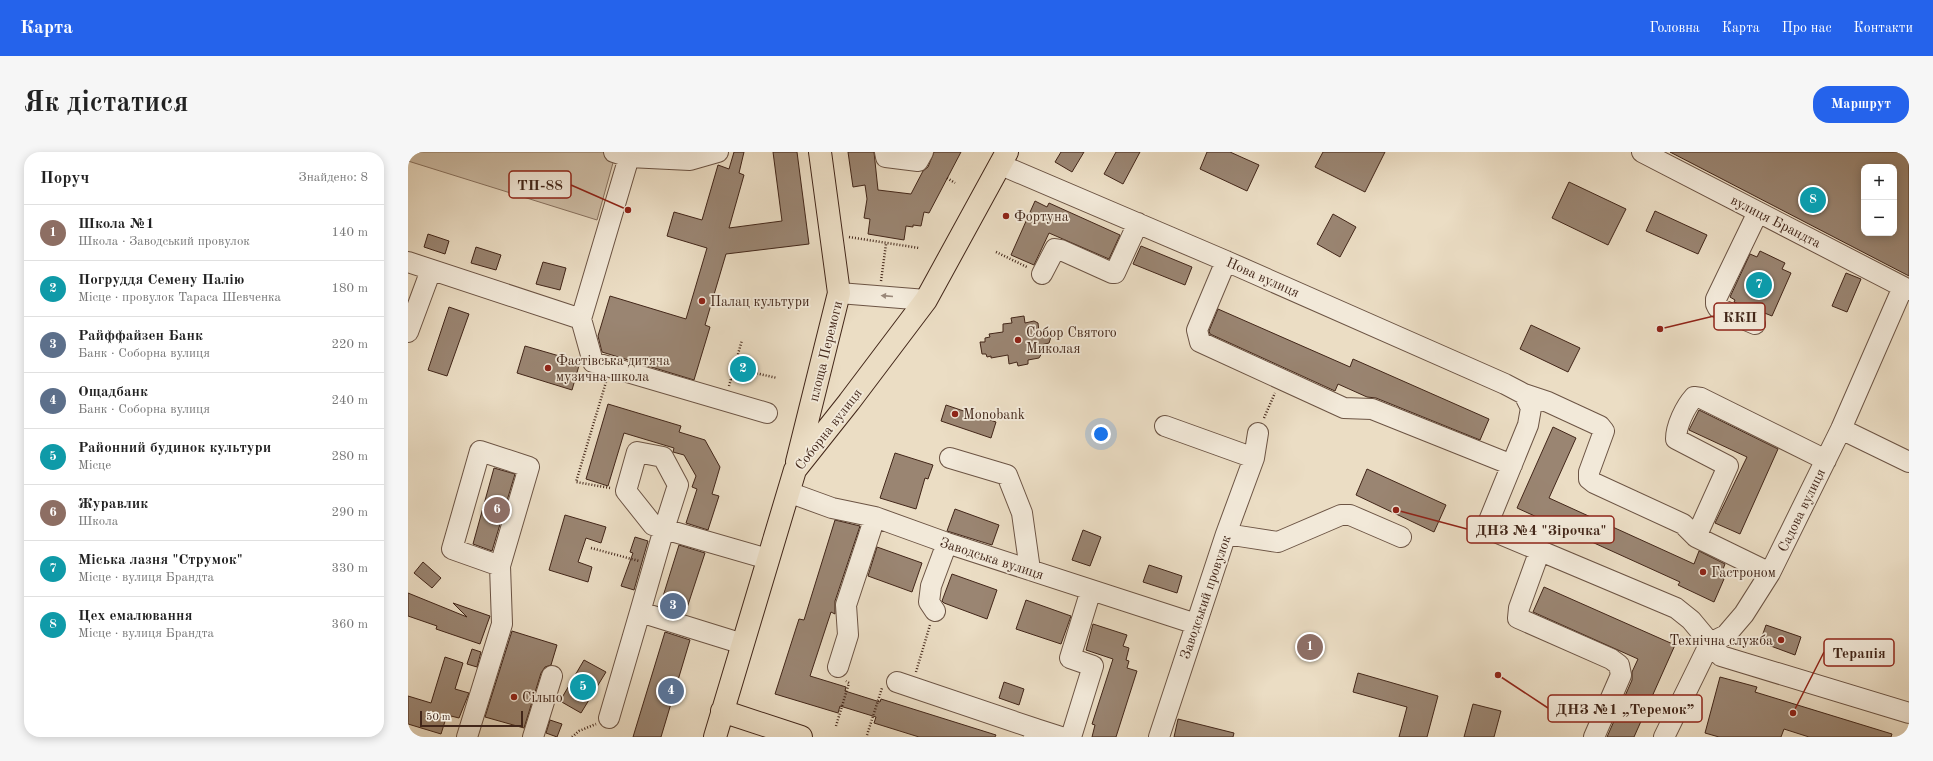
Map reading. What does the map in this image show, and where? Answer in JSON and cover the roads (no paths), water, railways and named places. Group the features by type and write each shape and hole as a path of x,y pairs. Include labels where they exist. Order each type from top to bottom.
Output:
{"main road":[{"path":"820,152 839,293"},
{"name":"Соборна вулиця","path":"715,737 795,470 849,402 926,300 1004,158"},
{"name":"площа Перемоги","path":"795,470 839,293"},
{"path":"722,711 801,737"}],"street":[{"path":"718,152 690,160 621,154 581,319 593,362 767,413"},
{"path":"885,152 886,157 918,161 923,152"},
{"name":"вулиця Брандта","path":"1642,152 1906,289"},
{"name":"Нова вулиця","path":"1004,158 1138,223 1505,384 1524,394 1548,402 1600,426 1604,431 1589,472 1589,479 1594,483 1683,524 1696,537"},
{"path":"1755,324 1718,308 1716,299 1758,212"},
{"path":"1042,274 1055,250 1061,250 1115,273 1138,223"},
{"path":"1226,261 1197,330 1200,342 1344,408 1372,409 1512,465"},
{"path":"408,262 581,319"},
{"path":"408,332 431,270"},
{"name":"Садова вулиця","path":"1706,651 1726,635 1744,614 1770,574 1841,429 1906,289"},
{"name":"площа Перемоги","path":"839,293 926,300"},
{"path":"1524,394 1531,408 1528,425 1486,528 1676,608 1691,620 1706,651 1909,713"},
{"path":"1770,574 1696,537 1728,466 1676,439 1676,432 1689,402 1694,397 1701,398 1826,460"},
{"path":"1165,426 1254,458"},
{"path":"1841,429 1909,462"},
{"name":"Заводський провулок","path":"1159,737 1226,534 1254,458 1258,433"},
{"path":"467,737 502,624 500,566 529,467 480,451 452,549 500,566"},
{"path":"609,718 664,529 678,485 663,457 637,452 626,492 653,525 664,529 768,559"},
{"path":"950,458 1007,475 1022,513 1030,570"},
{"name":"Заводська вулиця","path":"788,492 832,508 874,517 947,543 1196,624"},
{"path":"1226,534 1278,542 1341,515 1350,515 1400,536"},
{"path":"838,667 848,635 846,605 874,517"},
{"path":"935,611 929,602 931,586 947,543"},
{"path":"1540,550 1519,608 1518,618 1611,659 1619,665 1621,675 1594,737"},
{"path":"1071,737 1093,666 1070,658 1091,590"},
{"path":"640,612 743,644"},
{"path":"1664,737 1706,651"},
{"path":"533,737 552,676"},
{"path":"896,682 1035,733 1061,737"}],"place":[{"name":"Цех емалювання","path":"1813,200"},
{"name":"ТП-88","path":"628,210"},
{"name":"Фортуна","path":"1006,216"},
{"name":"Міська лазня \"Струмок\"","path":"1759,285"},
{"name":"Палац культури","path":"702,301"},
{"name":"ККП","path":"1660,329"},
{"name":"Собор Святого Миколая","path":"1018,340"},
{"name":"Фастівська дитяча музична школа","path":"548,368"},
{"name":"Погруддя Семену Палію","path":"743,369"},
{"name":"Monobank","path":"955,414"},
{"name":"Журавлик","path":"497,510"},
{"name":"ДНЗ №4 \"Зірочка\"","path":"1396,510"},
{"name":"Гастроном","path":"1703,572"},
{"name":"Райффайзен Банк","path":"673,606"},
{"name":"Технічна служба","path":"1781,640"},
{"name":"Школа №1","path":"1310,647"},
{"name":"ДНЗ №1 „Теремок”","path":"1498,675"},
{"name":"Районний будинок культури","path":"583,687"},
{"name":"Ощадбанк","path":"671,691"},
{"name":"Сільпо","path":"514,697"},
{"name":"Терапія","path":"1793,713"}]}
